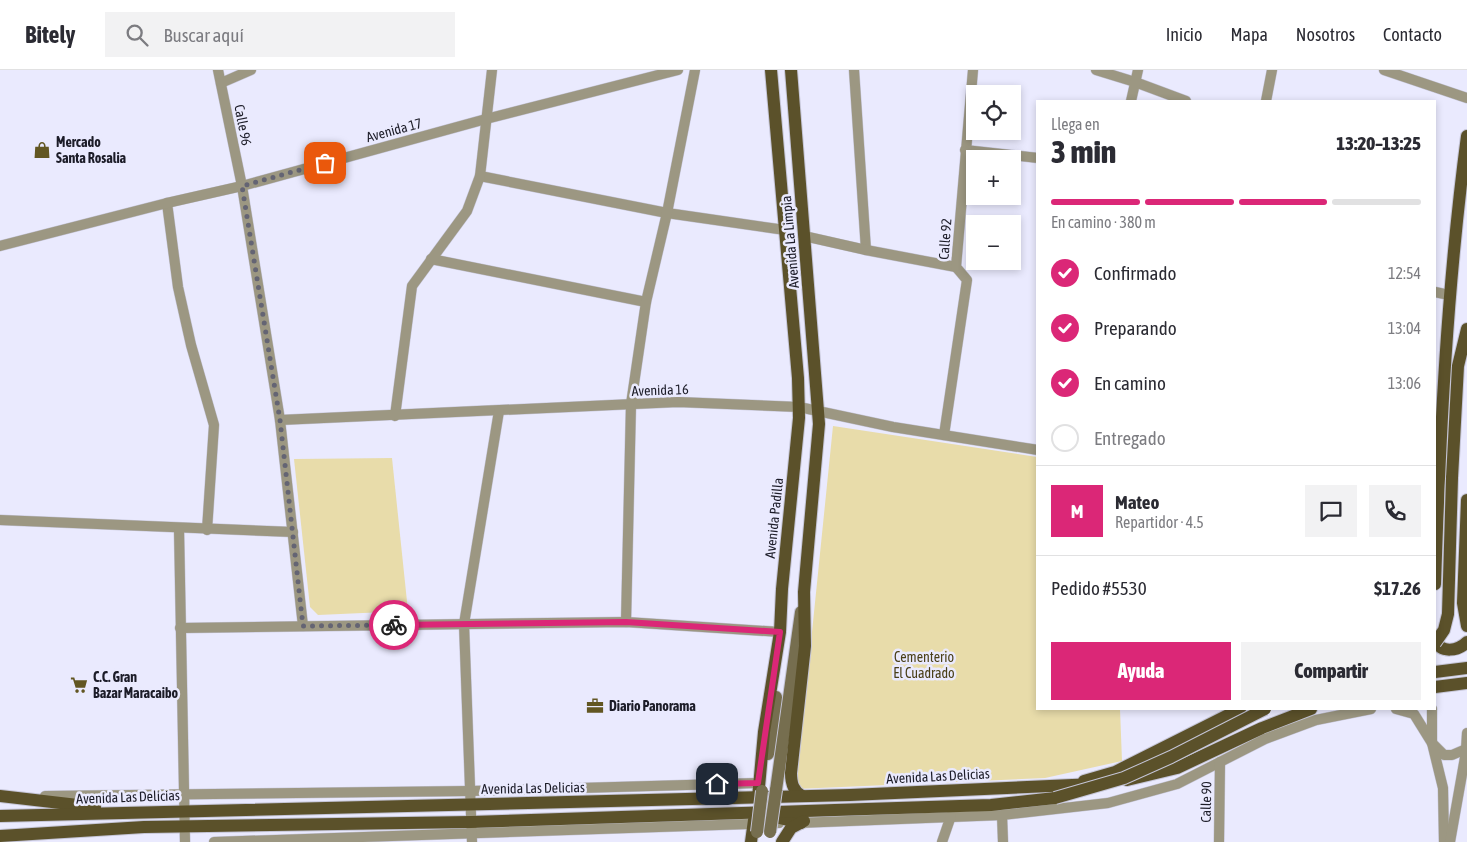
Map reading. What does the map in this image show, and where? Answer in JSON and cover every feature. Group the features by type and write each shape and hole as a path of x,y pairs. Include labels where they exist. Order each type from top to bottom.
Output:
{"main road":[{"name":"Avenida La Limpia","path":"771,70 798,407"},
{"name":"Avenida La Limpia","path":"791,70 818,412"},
{"path":"1436,495 1440,355 1449,295 1467,136"},
{"path":"1436,640 1444,630 1448,614 1458,366 1467,329"},
{"name":"Avenida Padilla","path":"758,798 758,783 780,632 798,407"},
{"path":"802,796 796,793 791,783 791,773 804,646 804,592 819,424 818,412"},
{"path":"1467,500 1463,603 1467,626"},
{"path":"1436,642 1441,648 1448,650 1456,649 1467,642"},
{"path":"1436,672 1467,668"},
{"path":"1436,687 1467,683"},
{"path":"1067,785 1114,772 1218,715 1236,710"},
{"path":"0,836 144,827 472,832 754,818 835,810 991,805 1055,798 1129,776 1171,757 1263,710"},
{"path":"1067,785 1095,784 1152,775 1177,768 1309,710"},
{"name":"Avenida Las Delicias","path":"0,816 470,798 758,798 1067,785"},
{"path":"5,796 137,812"},
{"path":"782,842 791,828 801,822 835,810"},
{"path":"754,818 801,822"},
{"path":"751,842 754,818"},
{"path":"49,842 144,827"}],"street":[{"name":"Calle 96","path":"218,70 242,186 280,420 303,626"},
{"path":"220,83 251,70"},
{"path":"395,416 412,286 466,211 480,176 492,70"},
{"name":"Avenida 17","path":"0,246 167,203 242,186 486,119 678,70"},
{"path":"626,622 630,404 646,302 667,213 695,70"},
{"path":"854,70 866,250"},
{"name":"Calle 92","path":"944,435 966,280 956,267 973,70"},
{"path":"1096,70 1183,100"},
{"path":"1130,100 1138,70"},
{"path":"1266,100 1272,70"},
{"path":"1384,70 1467,98"},
{"path":"965,150 1036,158"},
{"path":"480,176 667,213 785,230"},
{"path":"167,203 178,286 190,346 214,425 207,530"},
{"path":"804,236 956,267"},
{"path":"431,259 646,302"},
{"path":"1436,292 1449,295"},
{"name":"Avenida 16","path":"280,420 678,402 798,407 944,435 1036,450"},
{"path":"214,842 472,832 464,624 499,411"},
{"path":"0,520 207,530 293,532"},
{"path":"179,528 185,842"},
{"path":"756,842 785,675 804,592"},
{"path":"180,628 626,622 780,632 785,675 769,842"},
{"path":"801,822 1002,815 1061,810 1138,796 1176,784 1265,739 1316,720 1366,710"},
{"path":"1400,710 1414,714 1432,743 1444,755 1452,755 1466,748"},
{"path":"1432,710 1432,743 1443,788 1444,842"},
{"path":"1450,842 1467,733"},
{"name":"Calle 90","path":"1219,842 1220,762"},
{"name":"Avenida Las Delicias","path":"5,796 470,798 758,783"},
{"path":"1002,815 1003,842"},
{"path":"942,842 952,816"}],"green space":[{"name":"Cementerio El Cuadrado","path":"833,426 1036,457 1036,710 1120,710 1122,761 1045,778 796,789"},
{"path":"392,458 408,611 318,615 310,607 294,459"}],"way so far":[{"path":"325,163 242,186 280,420 303,626 394,625"}],"place":[{"name":"Mercado Santa Rosalia","path":"42,150"},
{"name":"C.C. Gran Bazar Maracaibo","path":"79,685"},
{"name":"Diario Panorama","path":"595,706"}],"route":[{"path":"394,625 626,622 780,632 758,783 717,784"}]}
